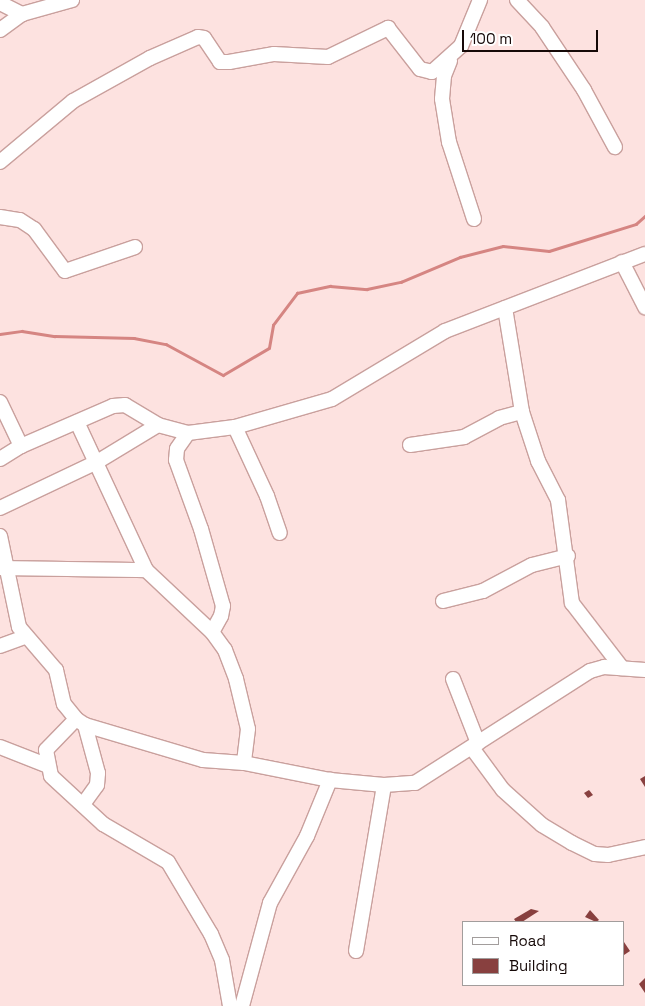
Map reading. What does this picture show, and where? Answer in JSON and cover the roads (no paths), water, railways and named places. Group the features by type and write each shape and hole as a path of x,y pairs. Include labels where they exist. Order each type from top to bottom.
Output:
{"street":[{"path":"0,30 22,14 72,0"},
{"path":"474,219 449,142 442,100 444,76 451,58 468,31 480,0"},
{"path":"518,0 542,27 584,90 615,147"},
{"path":"0,2 22,14"},
{"path":"0,162 73,101 150,58 198,37 204,38 220,62 229,62 274,54 328,57 388,28 426,73 440,68 451,58"},
{"path":"0,218 20,220 34,229 65,271 135,247"},
{"path":"0,459 21,446 114,406 125,405 158,425 188,433 235,427 316,405 348,392 445,331 645,254"},
{"path":"622,262 645,306"},
{"path":"505,308 522,412 538,461 558,500 568,556 574,606 622,668"},
{"path":"0,402 21,446"},
{"path":"410,445 464,437 500,418 522,412"},
{"path":"77,422 146,570 212,632 225,650 236,680 249,739 244,763"},
{"path":"0,508 97,462 158,425"},
{"path":"235,427 267,496 280,533"},
{"path":"188,433 177,449 176,460 201,529 223,606 221,616 212,632"},
{"path":"0,536 4,568 14,609 25,637 56,670 64,704 81,722 98,773 97,785 84,803"},
{"path":"443,601 483,591 532,565 568,556"},
{"path":"4,568 146,570"},
{"path":"0,646 25,637"},
{"path":"81,722 203,760 244,763 330,780 384,785 422,781 590,671 604,667 645,670"},
{"path":"453,679 475,745 503,790 542,825 595,854 608,856 645,847"},
{"path":"81,722 46,750 46,765 60,787 84,803 103,824 168,862 182,882 222,960 230,1006"},
{"path":"0,747 46,765"},
{"path":"242,1006 270,903 307,836 330,780"},
{"path":"356,951 384,785"}],"waterway":[{"path":"0,334 22,331 55,336 134,338 166,344 223,375 269,348 273,325 297,293 330,286 367,289 401,282 460,257 503,246 549,251 636,224 645,216"}]}
